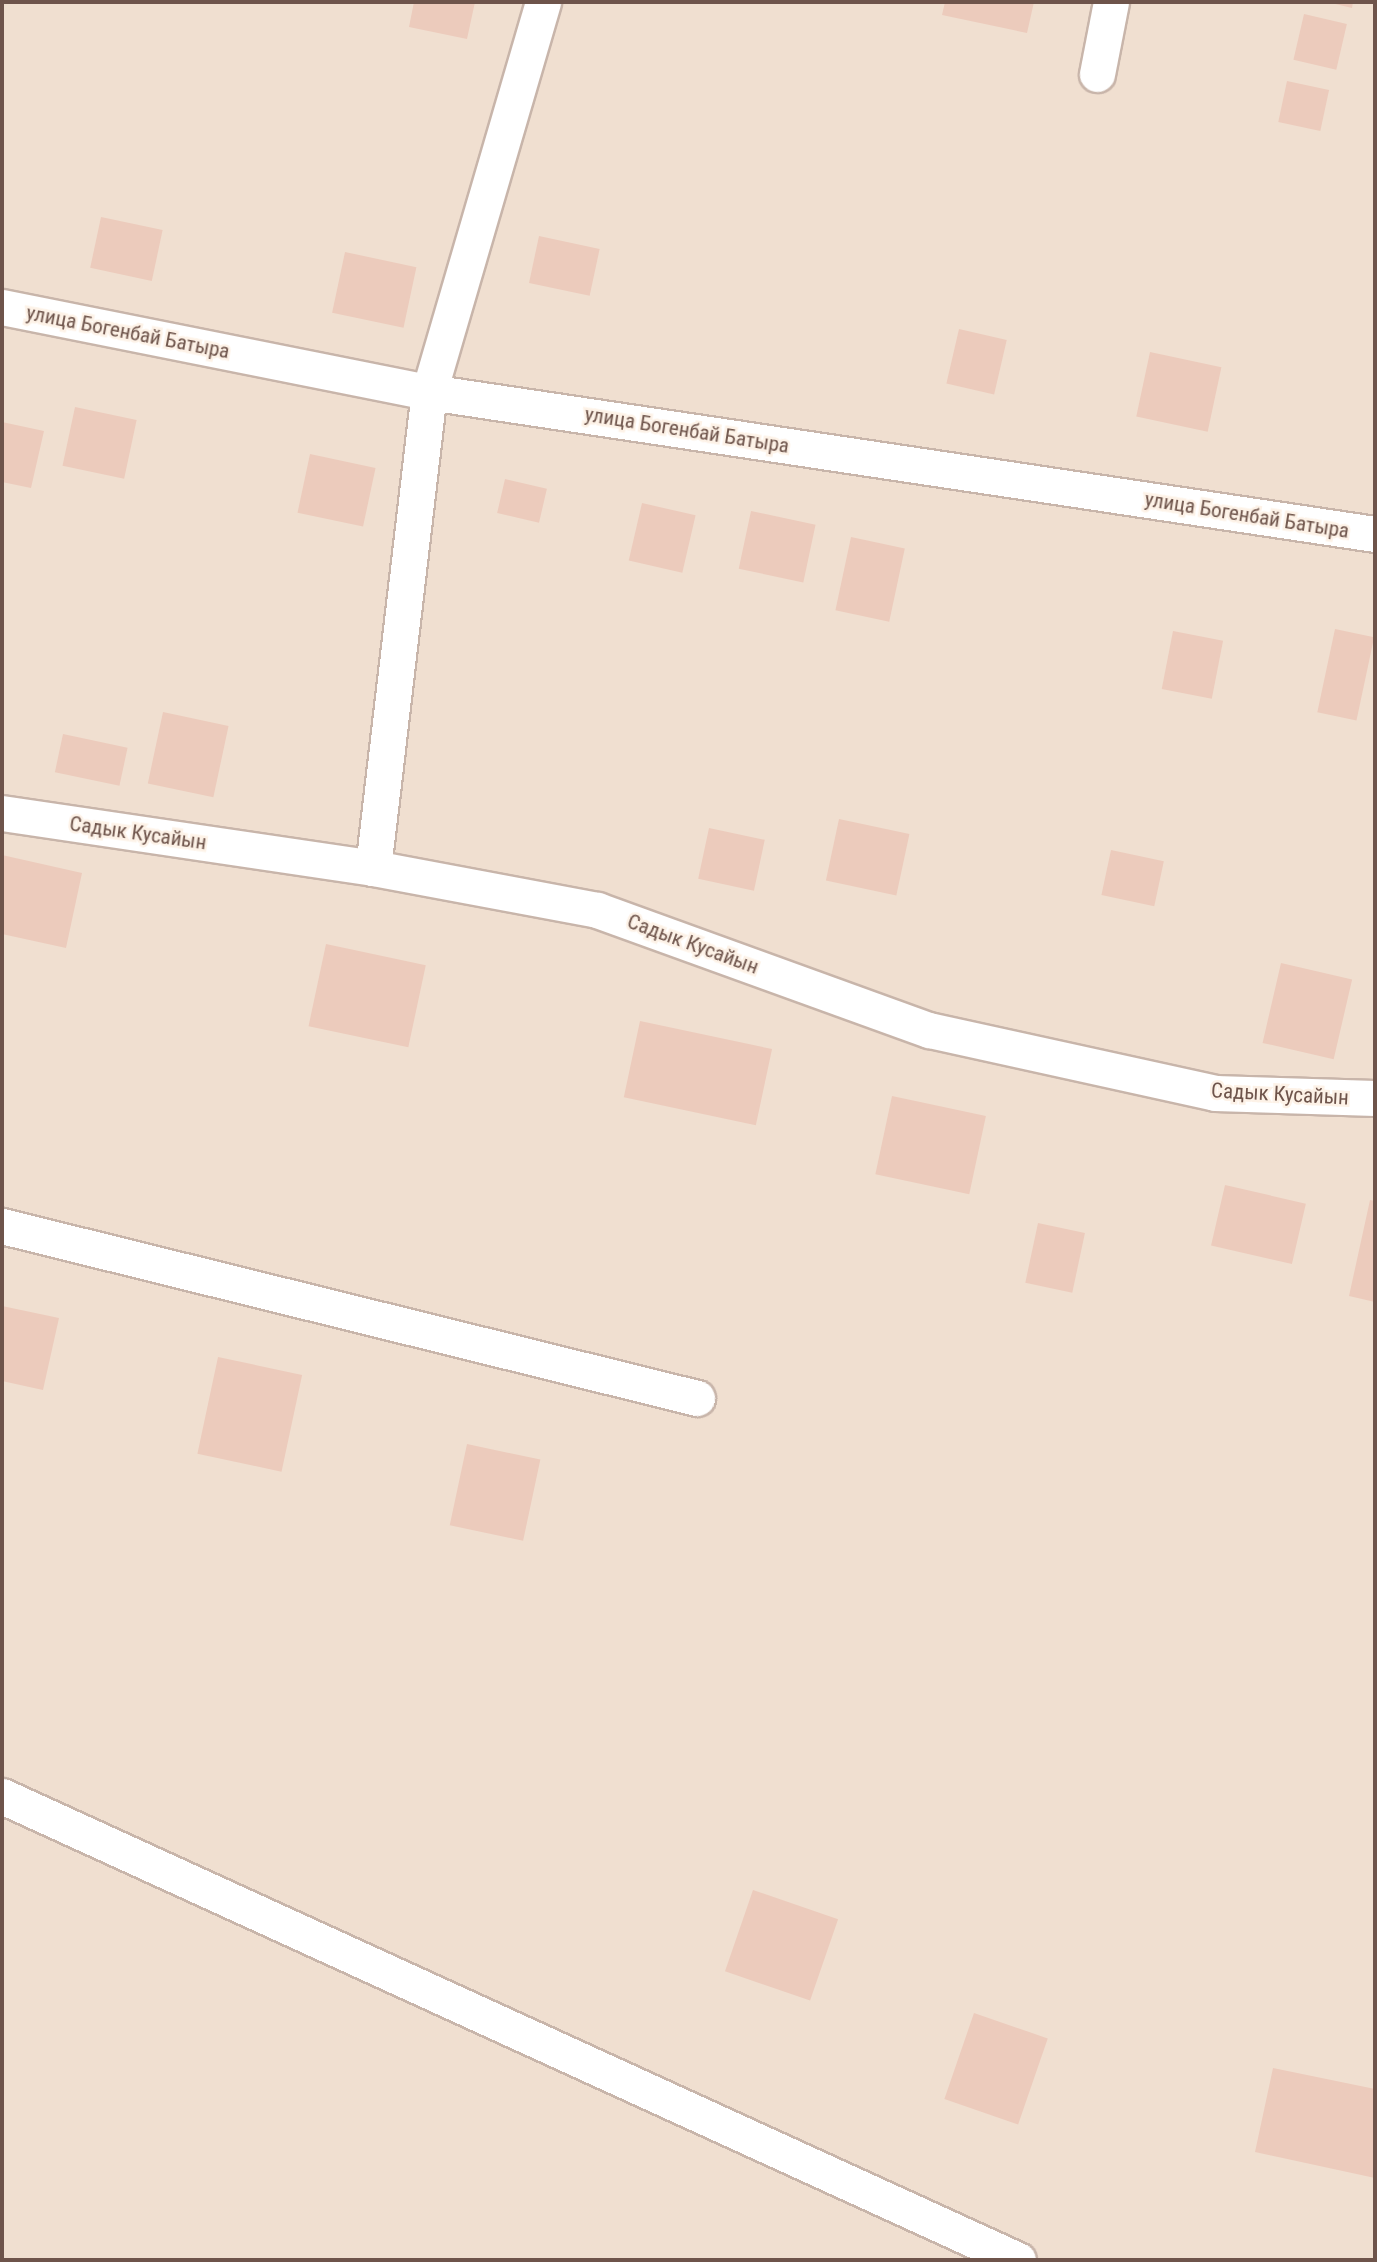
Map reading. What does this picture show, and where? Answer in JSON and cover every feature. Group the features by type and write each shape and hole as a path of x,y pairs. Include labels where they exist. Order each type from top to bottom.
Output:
{"street":[{"path":"373,868 429,392 543,2"},
{"path":"1097,74 1111,2"},
{"name":"улица Богенбай Батыра","path":"2,307 429,392 1375,534"},
{"name":"Садык Кусайын","path":"2,813 373,868 597,910 929,1030 1215,1093 1375,1098"},
{"path":"2,1226 697,1398"},
{"path":"2,1796 1018,2260"}],"shaded area":[{"path":"2,2 1375,2 1375,2260 2,2260"}],"building":[{"path":"414,2 475,2 467,39 409,27"},
{"path":"945,2 1034,2 1027,33 942,15"},
{"path":"1327,2 1353,2 1352,8"},
{"path":"1304,14 1347,24 1336,70 1293,60"},
{"path":"1287,81 1329,90 1320,131 1278,122"},
{"path":"101,217 163,230 152,281 90,268"},
{"path":"539,236 600,249 590,296 529,283"},
{"path":"345,252 416,267 404,328 332,313"},
{"path":"959,329 1007,340 994,395 946,384"},
{"path":"1150,352 1221,367 1208,432 1136,417"},
{"path":"75,407 137,420 124,479 63,466"},
{"path":"2,422 44,431 31,488 2,482"},
{"path":"310,454 376,468 363,527 298,513"},
{"path":"505,479 547,489 539,523 497,513"},
{"path":"642,503 696,515 682,573 629,560"},
{"path":"751,511 816,525 803,582 739,569"},
{"path":"851,537 905,548 889,622 835,610"},
{"path":"1335,629 1374,637 1356,720 1317,712"},
{"path":"1173,631 1223,641 1212,699 1162,689"},
{"path":"163,712 229,726 213,797 148,783"},
{"path":"63,734 128,748 119,786 55,772"},
{"path":"839,819 909,834 896,896 826,881"},
{"path":"709,828 765,840 754,891 698,879"},
{"path":"1111,850 1164,861 1154,906 1101,895"},
{"path":"2,855 82,873 66,948 2,934"},
{"path":"326,944 426,965 408,1047 309,1026"},
{"path":"1281,963 1352,979 1334,1059 1263,1043"},
{"path":"640,1021 772,1049 756,1125 624,1097"},
{"path":"892,1096 986,1116 969,1194 875,1174"},
{"path":"1225,1185 1306,1204 1292,1264 1211,1245"},
{"path":"1370,1200 1375,1201 1375,1302 1349,1296"},
{"path":"1038,1223 1085,1233 1072,1293 1025,1283"},
{"path":"2,1306 59,1318 43,1390 2,1381"},
{"path":"218,1357 302,1375 282,1472 197,1454"},
{"path":"467,1444 540,1460 523,1541 450,1525"},
{"path":"753,1890 838,1919 810,2001 725,1971"},
{"path":"974,2013 1048,2038 1018,2124 944,2099"},
{"path":"1273,2068 1375,2089 1375,2178 1255,2152"}]}
